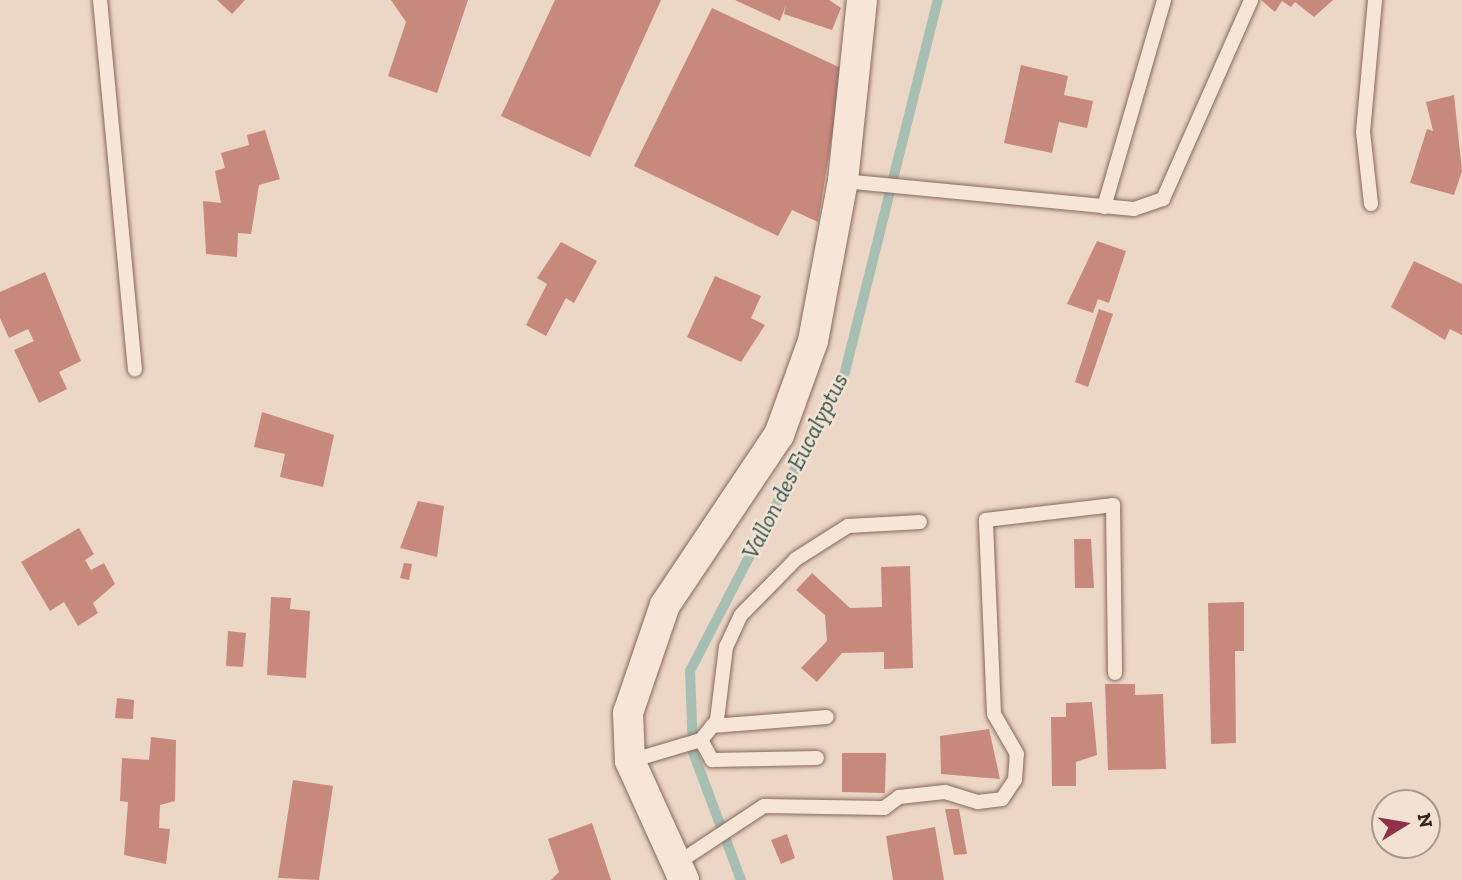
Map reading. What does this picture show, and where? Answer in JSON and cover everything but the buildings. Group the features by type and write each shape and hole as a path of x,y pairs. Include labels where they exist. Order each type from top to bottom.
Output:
{"street":[{"path":"680,872 630,761 628,713 665,605 779,435 813,341 843,181 862,0"}],"lane":[{"path":"100,0 135,369"},
{"path":"1104,207 1164,0"},
{"path":"843,181 900,191 1134,209 1163,199 1251,0"},
{"path":"1371,204 1363,132 1375,0"},
{"path":"680,872 764,806 884,808 899,797 945,792 978,802 1002,799 1015,780 1017,754 994,714 986,520 1113,505 1115,673"},
{"path":"630,761 701,740 712,726 726,647 741,615 796,559 848,526 920,522"},
{"path":"712,726 827,717"},
{"path":"701,740 712,760 817,758"}],"waterway":[{"name":"Vallon des Eucalyptus","path":"741,880 693,752 690,671 845,372 938,0"}]}
